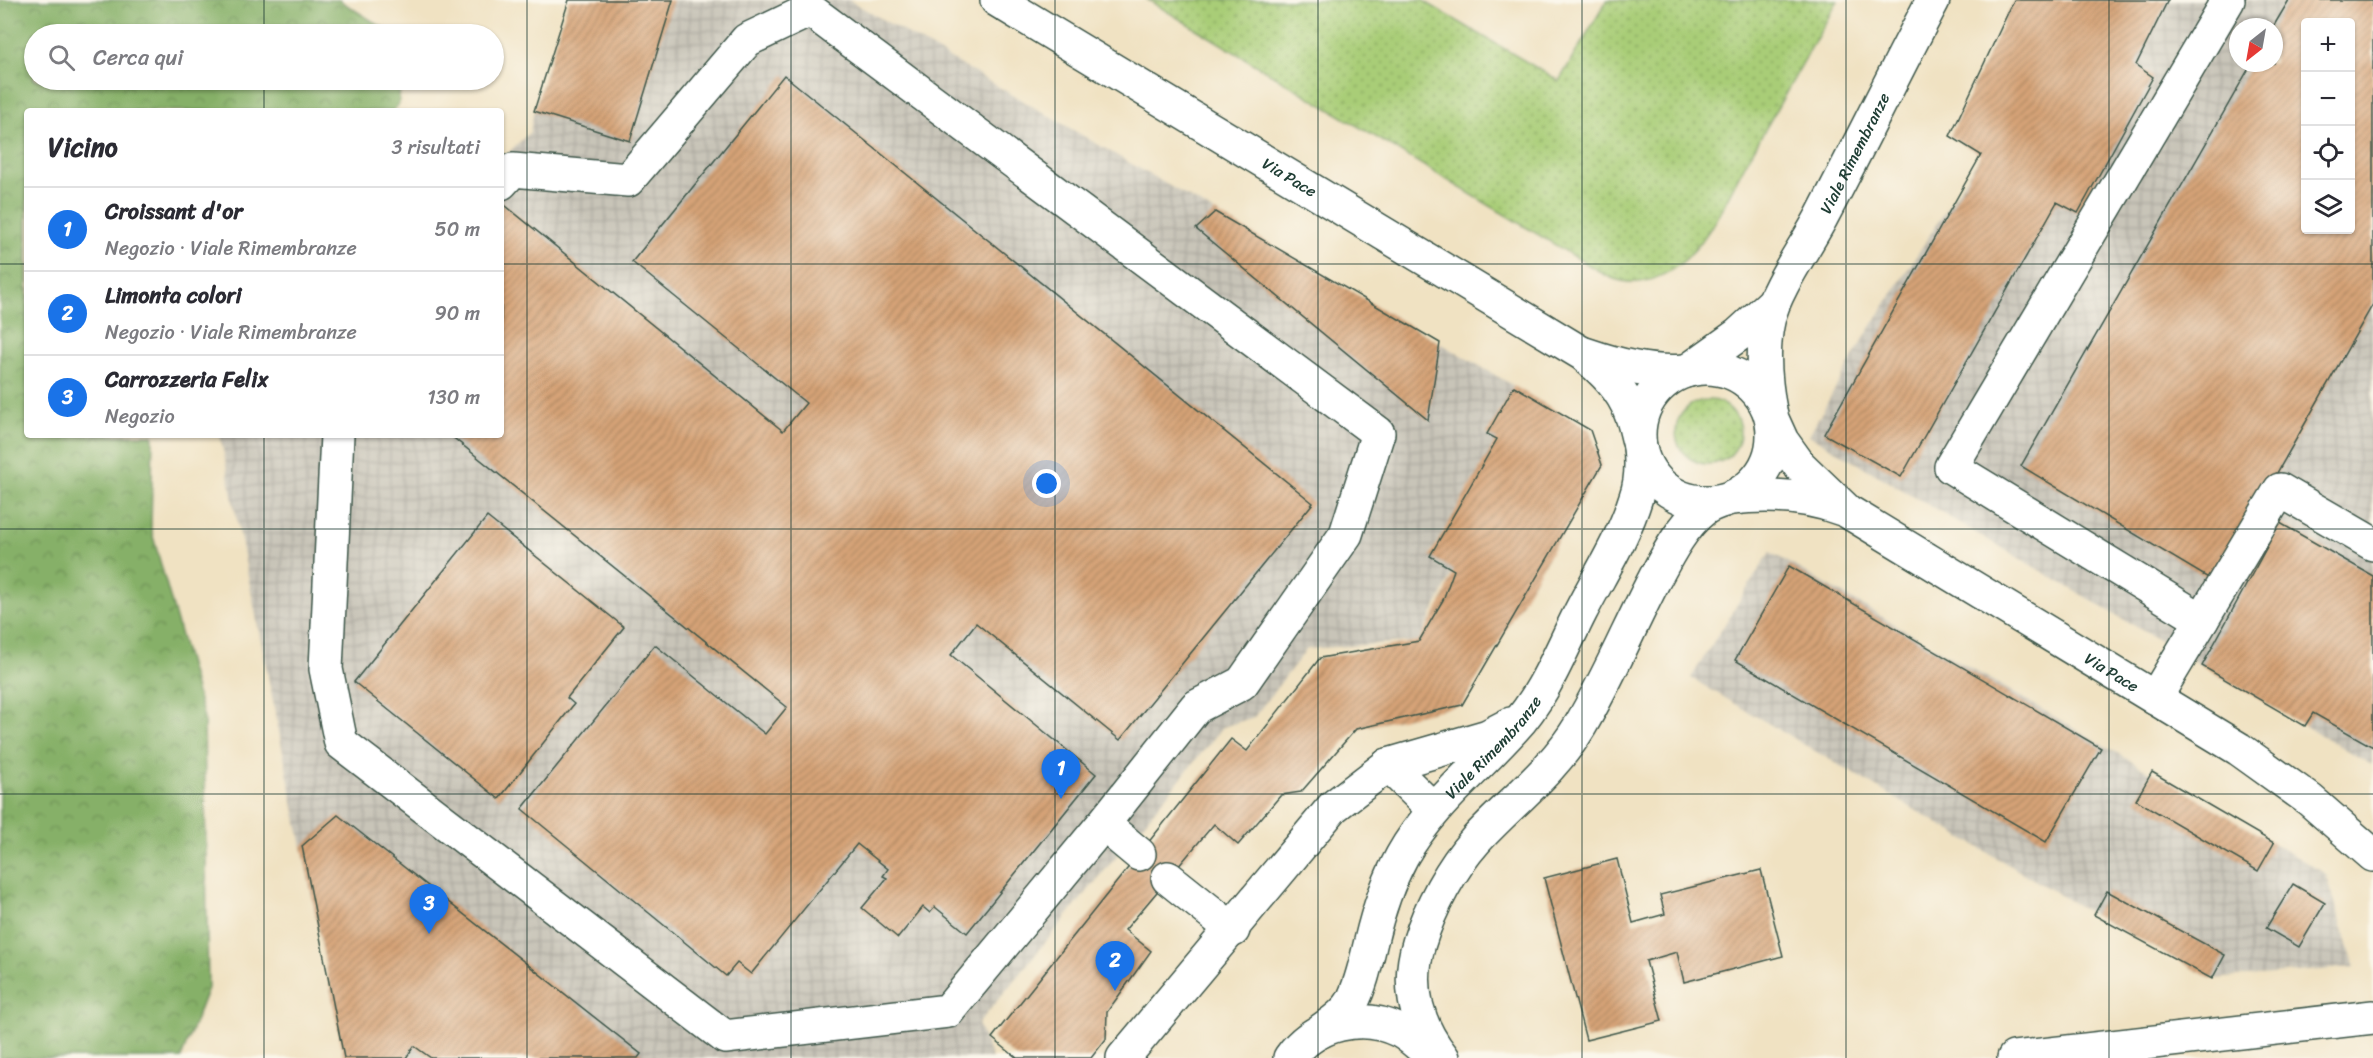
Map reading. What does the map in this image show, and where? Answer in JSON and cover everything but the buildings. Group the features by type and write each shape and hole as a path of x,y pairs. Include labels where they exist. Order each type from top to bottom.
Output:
{"street":[{"name":"Via Pace","path":"997,0 1583,354 1600,368 1623,396 1631,413 1640,445"},
{"name":"Viale Rimembranze","path":"1772,418 1765,376 1765,358 1768,321 1773,303 1822,215 1933,0"},
{"path":"2202,620 1951,467 2228,0"},
{"path":"337,438 326,669 341,743 726,1037 948,1011 1103,824 1196,706 1242,682 1346,534 1378,433 810,10 747,40 628,180 513,170 504,180"},
{"name":"Viale Rimembranze","path":"1687,370 1738,335 1773,303"},
{"name":"Via Pace","path":"1583,354 1603,361 1652,371 1687,370"},
{"path":"1443,1058 1428,1039 1419,1021 1414,983 1419,944 1436,903 1475,841 1537,782 1569,744 1594,702 1649,590 1672,549 1696,517 1705,509 1728,499 1752,484 1767,466 1773,442 1772,418 1758,392 1739,376 1716,368 1687,370 1664,383 1650,399 1641,418 1640,445 1651,473 1671,492 1697,501 1728,499"},
{"name":"Via Pace","path":"1772,418 1782,441 1800,466 1847,511"},
{"name":"Viale Rimembranze","path":"1290,1058 1305,1041 1345,1012 1352,1002 1389,882 1415,835 1434,810 1525,715 1549,677 1630,514 1642,469 1640,445"},
{"path":"2155,698 2280,490 2373,544"},
{"name":"Via Pace","path":"1728,499 1776,496 1824,503 1847,511 2279,776 2343,826 2371,855"},
{"path":"1123,1058 1233,930 1333,807 1388,765 1488,736 1525,715"},
{"path":"1388,765 1434,810"},
{"path":"1103,824 1139,854"},
{"path":"1168,878 1233,930"},
{"path":"2014,1058 2373,1017"},
{"path":"1319,1032 1335,1025 1351,1022 1384,1025 1400,1031 1434,1058"}],"shaded area":[{"path":"569,0 849,0 1514,386 1487,434 1497,439 1430,555 1454,570 1419,641 1307,649 1254,717 1223,727 978,1024 992,1058 344,1058 221,438 504,438 504,157 530,132 534,111"},
{"path":"2014,0 2373,0 2372,765 1809,435 1862,341 1981,155 1950,136"},
{"path":"1770,552 2326,874 2355,967 2212,979 2094,915 1691,678"}],"green space":[{"path":"0,0 339,0 377,24 24,24 24,90 400,90 399,104 396,108 24,108 24,438 153,438 151,529 204,718 208,988 181,1058 0,1058"},
{"path":"1148,0 1422,0 1559,81 1607,0 1838,0 1717,217 1700,243 1679,265 1662,276 1644,281 1626,282 1607,276"},
{"path":"1708,400 1726,406 1734,414 1740,432 1734,450 1726,458 1708,464 1690,458 1682,450 1676,432 1682,414 1690,406"}],"place":[{"name":"Croissant d'or","path":"1061,799"},
{"name":"Carrozzeria Felix","path":"429,934"},
{"name":"Limonta colori","path":"1115,991"}]}
